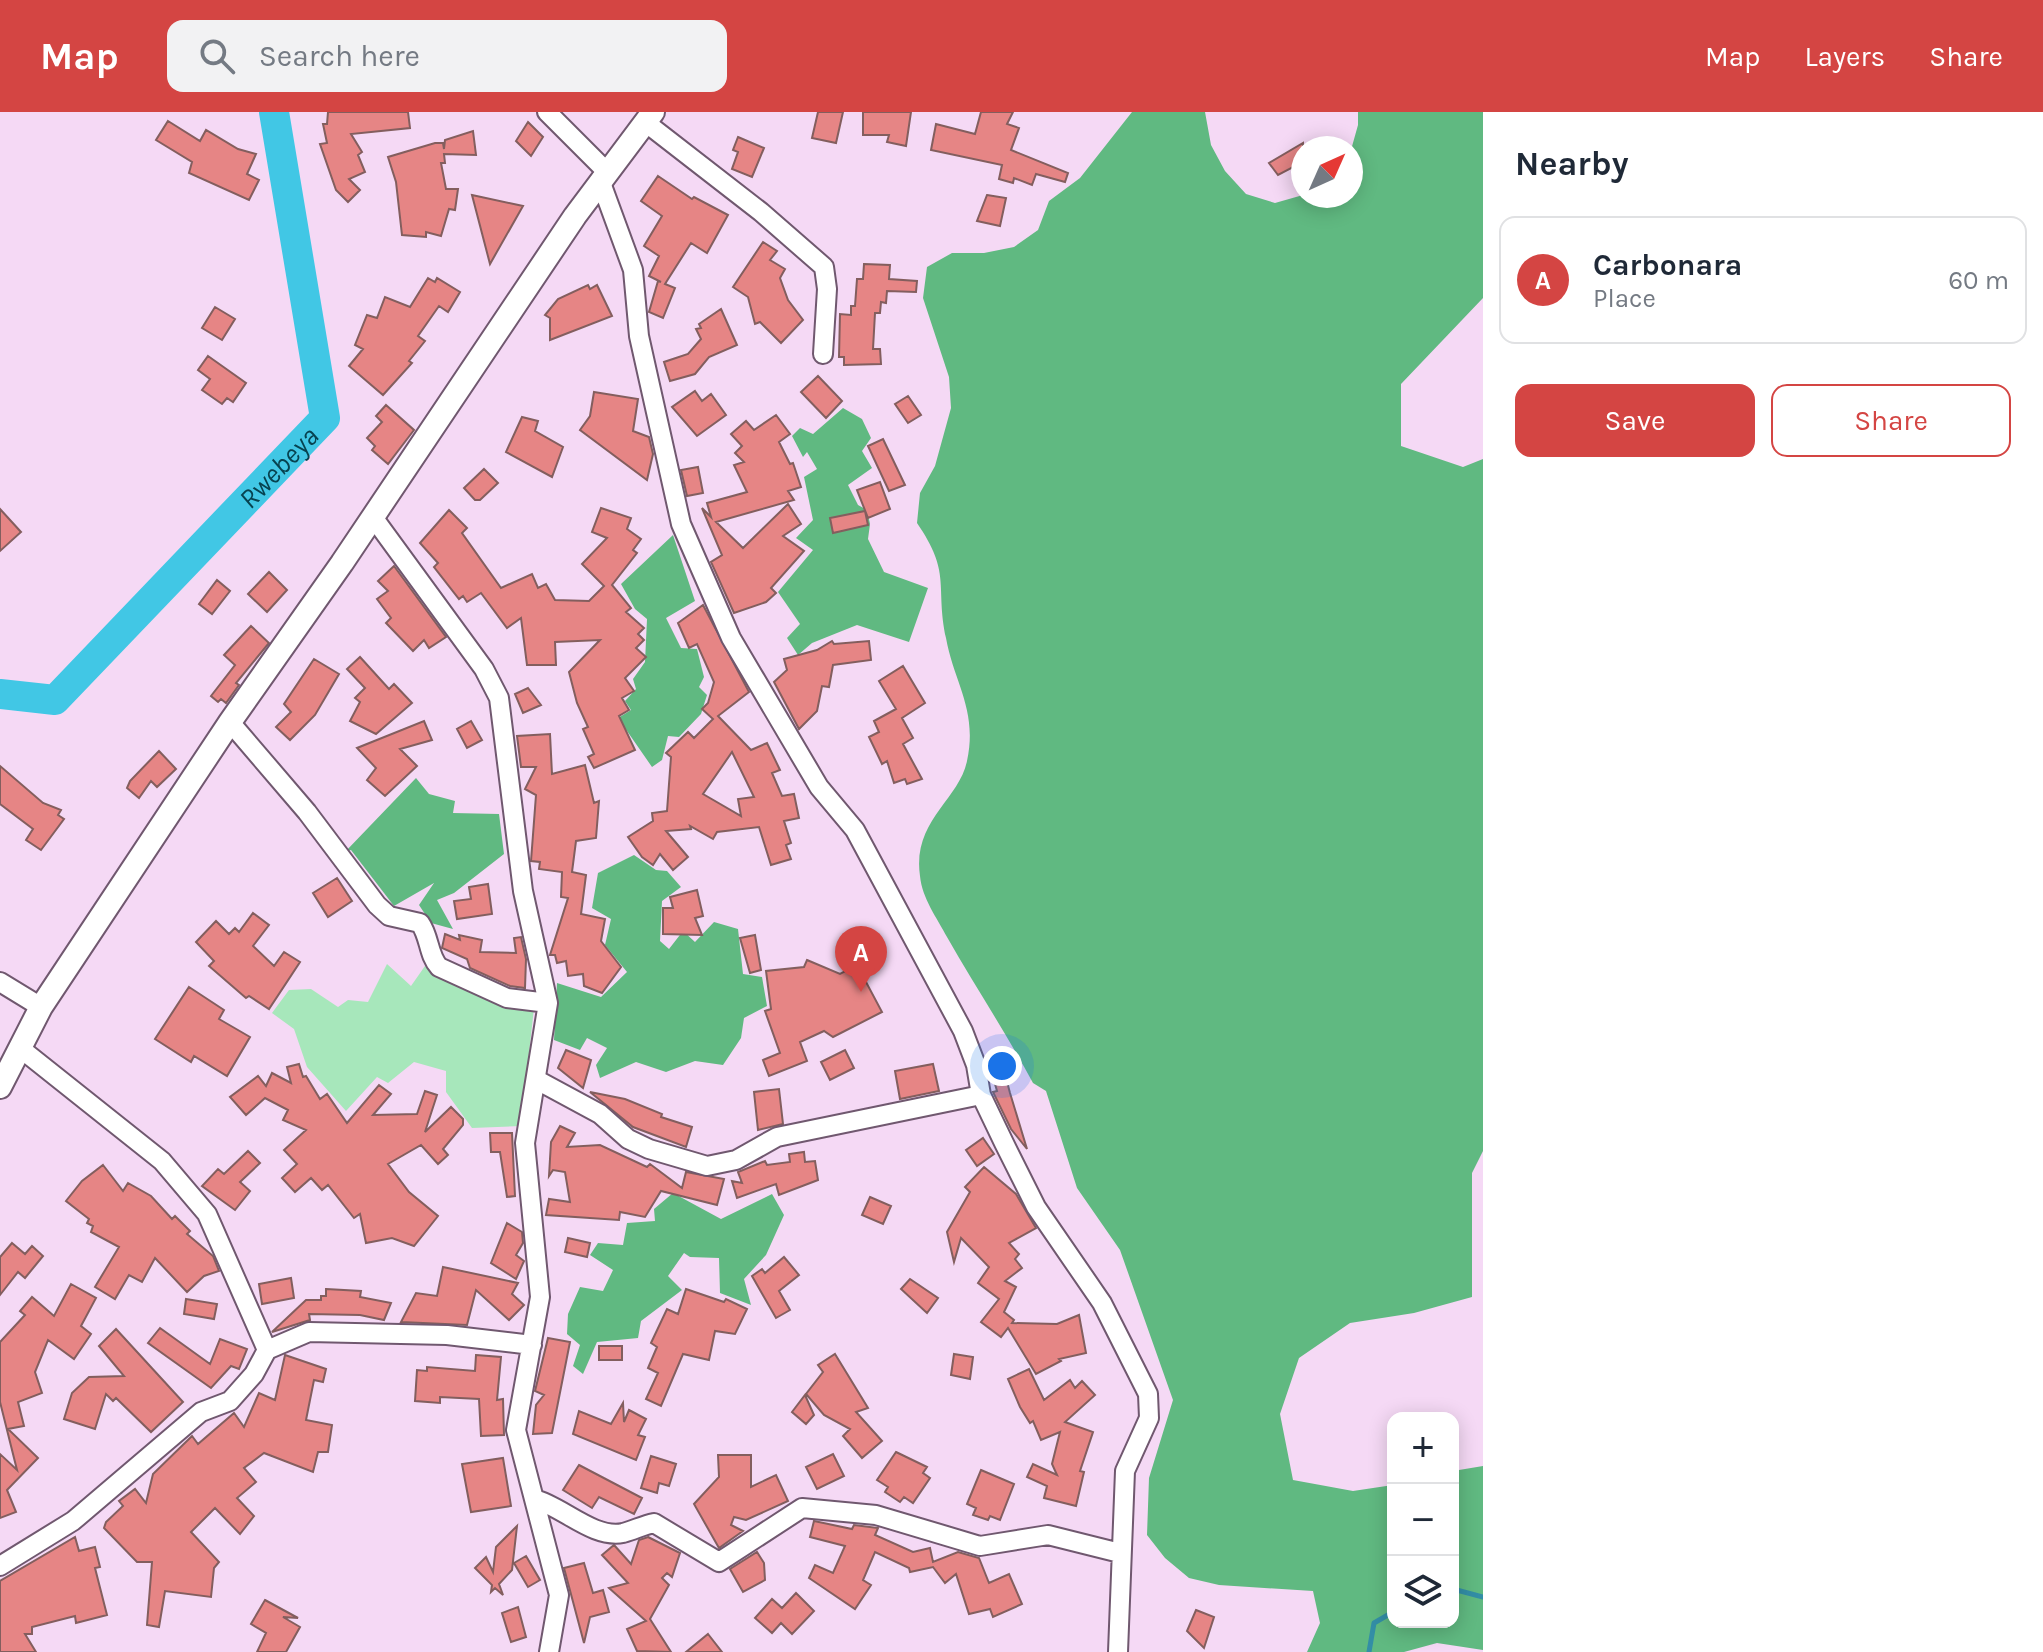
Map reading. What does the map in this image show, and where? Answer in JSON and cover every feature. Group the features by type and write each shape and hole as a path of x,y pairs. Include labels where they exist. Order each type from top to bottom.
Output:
{"main road":[{"path":"0,1087 41,1007 230,722 604,176 649,117"}],"street":[{"path":"547,112 604,176 631,262 639,336 681,524 731,638 819,787 855,830 963,1031 976,1065 981,1095 1036,1207 1102,1303 1148,1394 1149,1418 1125,1471 1118,1652"},
{"path":"649,117 824,267 827,289 823,354"},
{"path":"373,517 484,669 499,698 523,891 548,1003 525,1143 540,1297 516,1430 559,1595 549,1652"},
{"path":"230,722 307,812 377,905 389,916 420,923 427,932 433,960 439,967 507,998 548,1003"},
{"path":"0,982 41,1007"},
{"path":"20,1048 162,1161 207,1214 267,1350"},
{"path":"537,1080 600,1114 628,1139 649,1149 707,1166 736,1160 777,1137 981,1095"},
{"path":"0,1566 73,1521 201,1412 230,1401 254,1374 267,1350 309,1332 447,1335 532,1345"},
{"path":"534,1499 553,1504 591,1527 621,1534 654,1523 719,1562 802,1508 876,1515 980,1546 1048,1535 1120,1553"}],"green space":[{"path":"1132,112 1205,112 1211,145 1225,171 1246,194 1275,203 1291,198 1291,208 1363,208 1363,136 1355,136 1358,112 1483,112 1483,298 1401,384 1401,446 1463,467 1483,459 1483,1151 1472,1173 1472,1297 1414,1313 1350,1323 1299,1358 1280,1414 1293,1480 1353,1491 1387,1486 1387,1628 1459,1628 1459,1470 1483,1466 1483,1650 1437,1643 1404,1652 1307,1652 1320,1623 1313,1591 1219,1585 1189,1578 1165,1558 1147,1535 1149,1478 1173,1400 1120,1250 1077,1188 1046,1091 1033,1083 935,915 921,884 919,857 923,840 962,775 970,743 964,697 946,638 939,568 928,540 917,523 920,493 935,466 951,408 949,377 923,298 927,267 952,253 984,253 1014,247 1038,230 1049,201 1080,178"},
{"path":"843,408 862,419 871,438 862,451 872,468 848,485 858,505 867,510 870,524 868,539 884,572 928,588 909,642 857,625 812,643 798,655 787,638 800,624 778,592 813,550 796,538 813,520 804,477 817,469 807,452 803,457 792,436 800,428 813,434"},
{"path":"673,535 695,601 666,618 681,648 697,649 704,677 699,687 707,695 701,714 679,737 668,736 662,760 652,767 618,718 631,710 625,701 636,689 633,679 645,662 647,619 635,609 621,584"},
{"path":"416,778 429,794 455,801 453,813 499,814 504,854 454,893 437,900 453,929 431,923 419,905 434,883 394,906 351,850 345,852"},
{"path":"634,855 656,870 667,871 681,887 662,901 660,941 669,949 683,931 695,942 714,922 738,929 743,974 762,977 767,1006 744,1018 741,1038 723,1065 695,1061 666,1072 636,1062 600,1078 596,1065 607,1048 587,1038 580,1050 554,1040 557,983 601,997 627,972 605,945 611,919 592,908 598,873"},
{"path":"387,964 411,986 425,966 442,978 534,1008 521,1126 472,1128 446,1092 446,1071 414,1062 388,1083 377,1077 346,1111 307,1067 294,1029 272,1013 289,990 311,989 338,1007 348,1000 368,1002"},
{"path":"673,1193 721,1219 772,1194 784,1215 766,1255 744,1279 751,1305 720,1293 719,1258 690,1257 684,1253 668,1276 682,1290 641,1321 638,1338 597,1342 583,1374 573,1366 580,1345 567,1334 568,1314 580,1287 603,1291 613,1270 590,1255 598,1243 623,1245 627,1223 655,1221 654,1209"}],"building":[{"path":"328,112 408,112 410,128 351,134 362,152 358,155 365,172 349,179 360,190 348,202 336,190 320,144 327,143 323,124 327,124"},
{"path":"818,112 843,112 836,143 812,138"},
{"path":"863,112 911,112 906,146 887,142 889,135 863,135"},
{"path":"981,112 1013,112 1007,124 1019,128 1011,150 1068,173 1065,182 1036,174 1032,185 1014,178 1013,183 999,179 1002,165 931,150 936,124 975,134"},
{"path":"168,121 200,141 206,130 238,149 256,154 247,174 259,180 249,200 189,173 192,162 156,140"},
{"path":"528,122 543,137 531,156 516,141"},
{"path":"473,131 476,155 444,154 445,163 441,163 446,189 458,189 455,210 449,209 441,236 426,232 426,237 402,235 396,182 388,157 435,143 443,143 444,149 445,140"},
{"path":"738,137 764,148 752,177 732,169 738,152 733,150"},
{"path":"1291,150 1291,168 1278,175 1269,163"},
{"path":"658,176 692,199 694,197 728,215 707,253 691,243 665,284 675,288 663,318 649,312 658,281 661,282 649,276 659,256 644,246 662,216 641,201"},
{"path":"472,195 523,206 490,264"},
{"path":"987,195 1006,198 1000,226 977,221"},
{"path":"763,242 777,251 770,260 785,269 780,278 788,300 803,320 781,343 760,322 755,324 748,297 733,287"},
{"path":"864,264 890,265 889,279 917,281 916,292 887,291 886,303 881,302 880,313 875,313 873,349 880,349 881,364 844,365 844,357 839,357 840,314 851,315 851,306 855,306 857,279 863,279"},
{"path":"428,278 435,282 437,278 460,292 448,312 439,306 418,336 425,341 409,361 412,363 383,395 349,366 363,349 355,345 367,315 377,318 385,297 410,307"},
{"path":"588,285 590,289 597,285 612,316 550,340 550,318 545,315 558,299"},
{"path":"215,307 235,319 222,340 202,328"},
{"path":"721,309 737,345 709,357 695,374 670,381 664,362 688,354 701,339 696,329 701,328 699,324"},
{"path":"208,356 246,383 233,402 227,398 222,404 202,390 210,379 198,370"},
{"path":"818,376 842,401 826,418 801,392"},
{"path":"695,391 702,401 711,394 726,415 697,436 672,407"},
{"path":"594,392 638,399 633,431 649,437 653,454 647,480 580,430 590,416"},
{"path":"908,396 921,415 908,423 895,404"},
{"path":"386,405 414,430 388,464 372,450 375,446 367,438 382,422 376,416"},
{"path":"776,415 790,434 779,442 790,464 793,463 801,487 788,491 794,500 716,522 743,548 788,504 801,524 783,536 804,551 771,588 776,593 766,602 734,613 711,562 722,555 702,508 711,517 707,503 747,492 734,465 744,462 735,453 742,446 731,434 746,421 754,430"},
{"path":"522,417 538,421 535,431 563,447 552,477 506,452"},
{"path":"883,439 905,485 889,491 868,446"},
{"path":"698,467 703,493 687,496 681,470"},
{"path":"484,469 498,483 480,500 475,500 464,488"},
{"path":"880,482 890,509 868,518 857,490"},
{"path":"601,508 631,518 627,529 641,539 633,550 637,553 612,585 631,608 626,612 644,628 638,634 644,640 636,648 646,657 625,678 634,691 622,698 629,710 619,716 635,750 594,768 588,757 594,754 583,729 588,727 577,703 569,672 600,640 555,642 556,665 527,665 521,618 507,628 481,593 467,602 463,596 459,599 434,567 438,563 420,543 449,510 467,528 462,533 501,588 532,574 538,588 546,584 555,600 589,601 604,586 582,564 607,538 592,532"},
{"path":"0,509 21,532 0,551"},
{"path":"865,511 868,525 833,533 830,518"},
{"path":"394,566 446,637 429,648 424,640 413,651 386,623 391,618 377,599 388,591 378,581"},
{"path":"269,572 287,590 267,612 248,594"},
{"path":"217,580 230,591 212,614 199,604"},
{"path":"703,605 749,692 718,716 751,750 767,743 780,770 772,773 782,796 794,794 799,818 784,821 791,843 786,845 791,859 771,865 759,827 717,832 713,839 690,826 691,829 666,831 688,857 673,870 660,854 653,865 642,857 628,837 653,821 652,813 667,811 671,757 666,753 688,732 694,738 713,719 702,709 708,703 714,682 697,644 689,648 678,623","holes":["732,752 754,797 738,799 741,816 703,794"]},
{"path":"251,626 269,643 236,683 239,685 226,703 221,699 218,702 211,696 235,665 224,655"},
{"path":"832,641 834,644 869,641 871,660 833,665 829,687 822,686 817,711 799,729 774,682 787,670 784,659 817,650"},
{"path":"360,657 389,689 394,684 412,703 376,734 350,721 360,702 355,698 365,688 347,669"},
{"path":"314,659 339,674 315,715 290,740 276,727 291,712 284,704"},
{"path":"903,666 925,703 902,718 913,738 903,744 922,779 907,784 905,779 894,783 887,761 882,764 869,737 879,732 874,721 896,709 879,681"},
{"path":"528,688 541,705 523,713 515,694"},
{"path":"424,721 432,740 400,749 417,766 385,796 367,780 376,768 357,748"},
{"path":"471,721 482,740 467,748 457,729"},
{"path":"550,734 552,774 585,765 594,803 599,801 596,838 576,841 572,872 586,875 581,914 605,919 601,941 621,967 602,993 584,986 583,974 568,976 566,961 557,963 555,955 550,955 568,898 561,897 562,872 539,869 540,862 531,861 536,795 525,789 536,767 521,767 517,736"},
{"path":"159,751 176,769 157,787 151,781 139,798 127,788"},
{"path":"0,766 43,803 61,810 58,815 64,819 41,850 26,840 33,829 0,804"},
{"path":"337,878 352,901 328,917 313,893"},
{"path":"488,884 492,914 457,919 454,901 471,899 469,887"},
{"path":"697,890 703,916 695,918 702,935 663,934 663,908 673,908 670,897"},
{"path":"253,913 269,925 253,946 274,966 284,952 300,962 269,1009 249,996 246,998 209,966 214,961 196,942 216,921 229,934 235,928 239,932"},
{"path":"445,934 460,940 459,935 482,940 480,952 516,953 514,938 521,937 526,959 525,988 510,986 470,968 467,959 442,948"},
{"path":"755,935 761,970 750,973 740,938"},
{"path":"807,960 840,974 857,965 882,1012 833,1037 824,1031 800,1042 807,1061 769,1076 763,1060 780,1053 765,1011 771,1009 766,971 804,967"},
{"path":"189,987 224,1010 219,1019 250,1037 227,1076 194,1056 191,1062 155,1039"},
{"path":"566,1050 591,1060 583,1088 558,1068"},
{"path":"845,1050 854,1068 830,1080 821,1062"},
{"path":"299,1064 303,1077 306,1076 320,1099 327,1094 347,1123 379,1085 391,1094 373,1115 417,1114 425,1091 437,1095 425,1132 451,1107 463,1119 463,1125 443,1149 448,1155 438,1164 421,1145 388,1164 409,1192 438,1216 414,1246 392,1238 366,1243 360,1214 354,1218 328,1185 322,1190 311,1178 295,1192 282,1178 297,1164 284,1150 306,1130 283,1120 288,1110 265,1098 246,1115 230,1097 258,1076 266,1086 272,1073 291,1083 287,1067"},
{"path":"933,1064 939,1091 900,1099 895,1071"},
{"path":"1005,1074 1027,1149 1011,1129 993,1092 997,1091 993,1077"},
{"path":"779,1089 783,1124 758,1130 754,1092"},
{"path":"590,1092 625,1099 662,1114 661,1117 692,1127 686,1147 633,1127"},
{"path":"560,1126 575,1133 567,1147 600,1145 647,1167 650,1164 682,1188 686,1172 724,1179 717,1205 661,1191 645,1217 620,1212 619,1220 546,1215 549,1199 570,1202 565,1172 553,1170 549,1176 551,1142"},
{"path":"490,1133 512,1133 515,1196 507,1197 500,1152 491,1152"},
{"path":"983,1138 994,1154 977,1166 966,1150"},
{"path":"248,1151 260,1163 240,1182 250,1191 235,1210 202,1186 218,1169 224,1174"},
{"path":"804,1152 805,1162 815,1161 818,1180 779,1195 776,1184 737,1198 732,1181 742,1183 738,1172 765,1161 767,1165 790,1162 789,1154"},
{"path":"103,1165 123,1191 128,1183 151,1196 172,1219 175,1216 190,1231 187,1234 213,1256 219,1271 204,1276 187,1292 155,1258 142,1282 129,1275 115,1299 95,1287 119,1247 91,1232 93,1226 87,1223 89,1219 66,1201 82,1181"},
{"path":"984,1167 1016,1194 1036,1228 1009,1243 1019,1254 1015,1259 1022,1268 1005,1281 1016,1287 1004,1312 1014,1320 1012,1323 1057,1324 1079,1315 1086,1353 1059,1359 1061,1361 1036,1374 1008,1328 1001,1337 981,1322 999,1299 978,1283 989,1267 961,1238 954,1262 947,1232 970,1192 965,1187"},
{"path":"870,1197 891,1206 883,1224 862,1215"},
{"path":"507,1223 522,1232 523,1243 516,1255 524,1261 516,1279 491,1263"},
{"path":"568,1238 590,1243 587,1257 565,1252"},
{"path":"12,1243 25,1254 32,1246 43,1256 25,1278 18,1272 0,1295 0,1257"},
{"path":"784,1257 799,1275 779,1291 790,1310 776,1318 752,1276 762,1269 765,1273"},
{"path":"443,1267 518,1283 512,1294 524,1305 509,1320 476,1290 467,1325 401,1322 416,1293 437,1296"},
{"path":"291,1278 294,1298 262,1304 259,1284"},
{"path":"910,1279 938,1298 927,1313 901,1289"},
{"path":"71,1284 96,1298 81,1326 91,1334 74,1359 48,1340 35,1372 42,1393 18,1402 24,1426 8,1429 38,1458 7,1490 16,1512 0,1518 0,1454 17,1470 0,1402 0,1342 25,1315 20,1311 32,1297 54,1316"},
{"path":"326,1289 361,1291 360,1297 391,1303 384,1320 360,1315 309,1314 310,1320 272,1332 306,1300 321,1300 321,1296 326,1296"},
{"path":"686,1289 724,1302 726,1299 747,1309 735,1334 715,1331 709,1360 683,1354 661,1406 646,1399 658,1373 648,1368 657,1347 651,1343 667,1309 678,1314"},
{"path":"186,1299 217,1304 214,1319 184,1314"},
{"path":"160,1328 210,1364 220,1339 247,1349 239,1369 231,1366 211,1388 148,1343"},
{"path":"116,1329 183,1402 151,1432 116,1398 113,1401 106,1394 95,1429 64,1419 72,1393 89,1377 124,1376 99,1346"},
{"path":"548,1338 570,1342 552,1433 533,1434 536,1405 544,1395 535,1391"},
{"path":"599,1346 622,1346 622,1360 599,1360"},
{"path":"835,1354 868,1408 856,1412 882,1441 862,1458 843,1436 850,1429 824,1415 806,1394 823,1372 818,1365"},
{"path":"954,1354 973,1357 970,1379 951,1375"},
{"path":"285,1355 326,1369 323,1382 314,1380 306,1420 332,1425 328,1452 318,1452 313,1472 264,1453 244,1468 256,1482 237,1498 254,1516 240,1534 215,1508 191,1532 219,1562 214,1568 211,1597 165,1591 159,1627 147,1625 152,1562 137,1562 104,1528 106,1522 123,1506 119,1501 135,1489 146,1503 153,1474 192,1436 198,1444 234,1413 244,1427 259,1393 275,1400"},
{"path":"476,1355 501,1357 497,1400 503,1399 504,1435 481,1436 479,1399 440,1397 440,1403 415,1401 417,1370 427,1371 427,1367 475,1371"},
{"path":"1029,1369 1044,1400 1070,1380 1075,1388 1082,1381 1095,1395 1065,1422 1093,1432 1080,1471 1084,1472 1076,1506 1044,1498 1047,1486 1027,1477 1033,1464 1057,1475 1052,1464 1060,1432 1041,1440 1033,1421 1030,1423 1020,1407 1008,1379"},
{"path":"805,1395 814,1415 806,1424 792,1412"},
{"path":"623,1403 624,1422 629,1410 646,1419 638,1435 645,1437 636,1460 573,1434 579,1411 611,1424"},
{"path":"896,1452 927,1467 923,1473 930,1478 913,1503 904,1497 900,1502 885,1492 888,1487 877,1480"},
{"path":"833,1454 844,1476 817,1489 806,1467"},
{"path":"718,1455 751,1455 751,1487 776,1475 788,1501 746,1520 734,1517 731,1525 743,1531 719,1548 694,1504 719,1477"},
{"path":"651,1456 676,1464 669,1486 659,1483 657,1493 641,1488"},
{"path":"503,1458 511,1506 471,1512 462,1464"},
{"path":"579,1465 642,1498 634,1514 599,1497 592,1508 563,1490"},
{"path":"981,1470 1014,1484 1000,1520 973,1515 976,1508 967,1504"},
{"path":"814,1521 852,1529 854,1525 878,1528 875,1535 913,1552 930,1548 933,1562 958,1552 979,1558 989,1583 1009,1574 1022,1604 993,1617 990,1609 969,1614 956,1574 945,1583 933,1567 910,1572 909,1568 875,1552 863,1580 871,1585 855,1609 809,1578 815,1565 833,1573 845,1546 810,1537"},
{"path":"517,1526 512,1570 499,1584 503,1595 495,1588 491,1592 492,1585 475,1568 486,1557 493,1572 496,1547"},
{"path":"75,1537 79,1551 95,1547 100,1567 95,1568 107,1615 76,1623 75,1616 32,1627 32,1634 25,1634 36,1652 0,1652 0,1581"},
{"path":"648,1537 680,1553 672,1577 667,1573 662,1578 669,1585 650,1619 671,1652 637,1651 627,1629 646,1621 609,1588 628,1583 602,1555 614,1545 631,1564 639,1540"},
{"path":"757,1552 764,1563 765,1580 743,1592 730,1569"},
{"path":"526,1556 540,1580 528,1587 514,1563"},
{"path":"584,1563 593,1593 603,1590 609,1612 590,1617 584,1643 564,1568"},
{"path":"796,1593 814,1611 792,1634 781,1623 772,1633 755,1618 772,1599 782,1608"},
{"path":"265,1600 298,1618 283,1617 300,1627 286,1652 257,1652 266,1633 251,1624"},
{"path":"518,1607 526,1637 511,1642 502,1613"},
{"path":"1196,1610 1214,1617 1204,1648 1187,1631"},
{"path":"708,1634 722,1652 686,1652"}],"waterway":[{"name":"Rwebeya","path":"0,694 55,700 325,418 274,112"},
{"path":"1459,1591 1483,1597"},
{"path":"1369,1652 1374,1623 1387,1615"}],"place":[{"name":"Carbonara","path":"861,992"}]}
